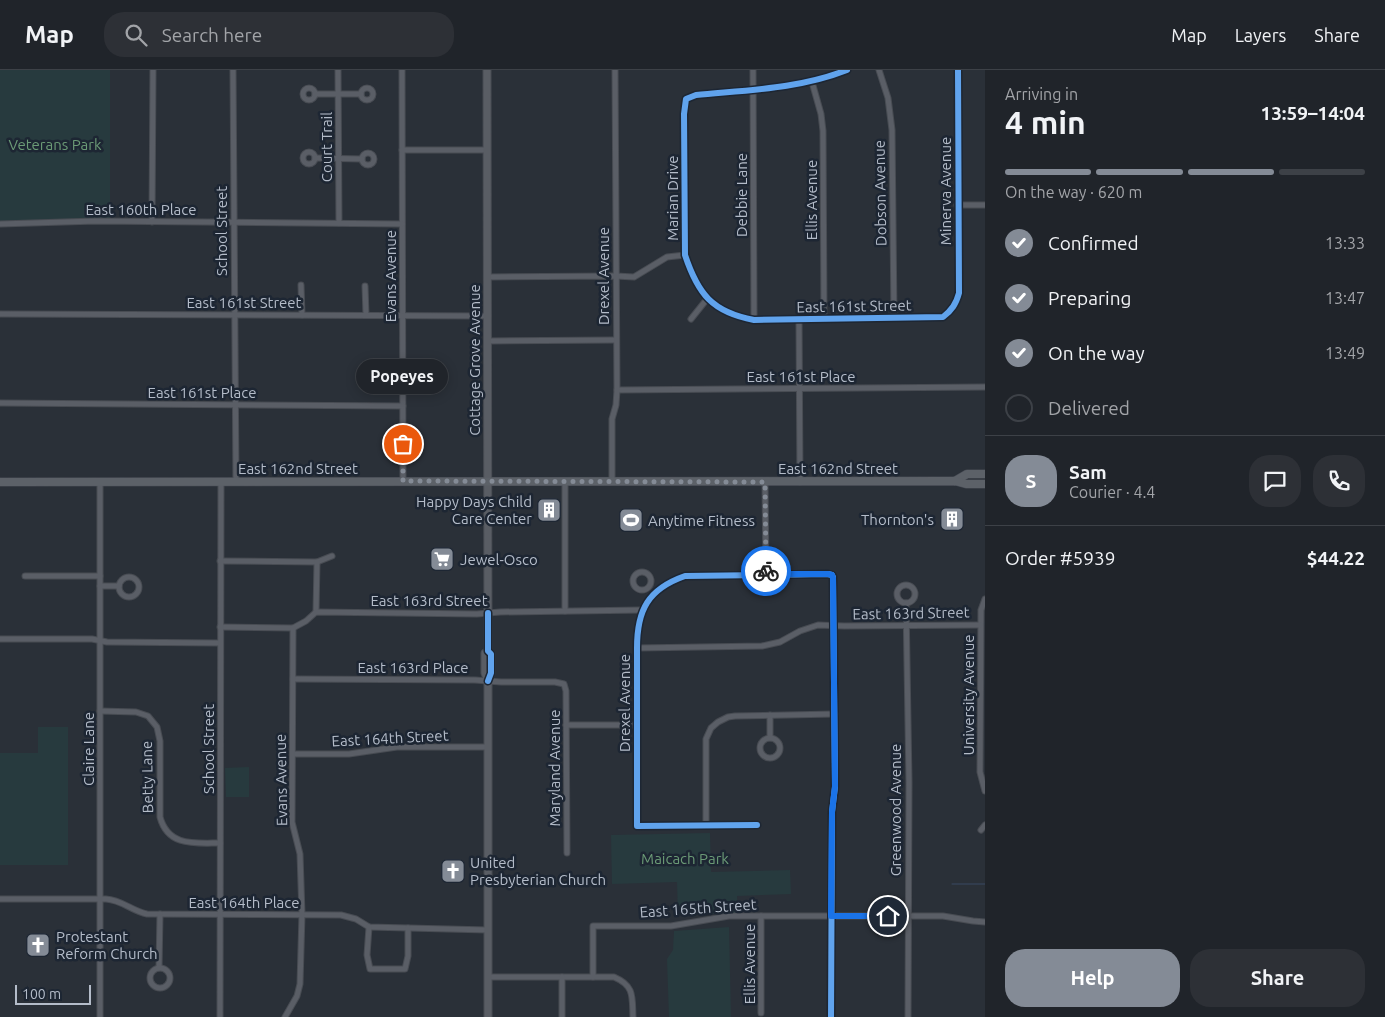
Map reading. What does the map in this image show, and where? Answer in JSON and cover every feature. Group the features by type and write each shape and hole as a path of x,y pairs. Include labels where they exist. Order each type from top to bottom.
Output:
{"main road":[{"name":"East 162nd Street","path":"955,481 967,474 985,474"},
{"name":"East 162nd Street","path":"0,482 955,481 966,484 985,484"}],"street":[{"path":"152,70 152,222"},
{"name":"School Street","path":"233,70 236,482"},
{"name":"Court Trail","path":"338,70 338,223"},
{"name":"Evans Avenue","path":"402,70 403,481"},
{"name":"Cottage Grove Avenue","path":"487,70 488,651 491,654 491,673 488,681 488,1017"},
{"name":"Drexel Avenue","path":"612,482 612,419 616,405 617,390 615,70"},
{"name":"Debbie Lane","path":"753,70 754,320"},
{"path":"753,90 812,82 847,70"},
{"name":"Dobson Avenue","path":"879,70 888,98 892,130 894,318"},
{"name":"Minerva Avenue","path":"952,311 957,302 958,293 958,70"},
{"name":"Ellis Avenue","path":"812,82 823,131 824,318"},
{"name":"Marian Drive","path":"753,90 696,95 686,99 684,114 685,255 692,275 707,299 735,314 754,320"},
{"path":"315,94 362,94"},
{"path":"402,150 488,150"},
{"path":"315,158 362,159"},
{"path":"958,205 985,205"},
{"name":"East 160th Place","path":"0,224 81,221 402,224"},
{"path":"488,278 634,277 667,258 685,255"},
{"path":"301,285 302,315"},
{"path":"365,286 366,315"},
{"path":"691,319 707,299"},
{"name":"East 161st Street","path":"754,320 943,317 952,311"},
{"name":"East 161st Street","path":"0,314 488,316"},
{"path":"798,319 800,482"},
{"path":"488,341 616,340"},
{"name":"East 161st Place","path":"617,390 985,387"},
{"name":"East 161st Place","path":"0,403 403,406"},
{"path":"565,481 566,611"},
{"name":"Claire Lane","path":"100,482 100,1017"},
{"name":"School Street","path":"220,1017 221,482"},
{"path":"765,482 766,574"},
{"path":"220,561 317,562 332,556"},
{"path":"220,627 293,628 306,621 316,612 317,562"},
{"path":"649,588 654,593 668,583 685,576 823,573 832,575 834,582 835,714 835,786 832,812 832,1017"},
{"path":"25,576 100,576"},
{"path":"100,586 119,586"},
{"name":"Drexel Avenue","path":"654,593 642,610 638,628 637,826 706,825"},
{"name":"University Avenue","path":"985,599 981,610 980,625 980,772 985,791"},
{"name":"Greenwood Avenue","path":"906,603 909,782 908,1017"},
{"name":"East 163rd Street","path":"316,612 477,614 642,610"},
{"name":"East 163rd Street","path":"637,648 762,646 780,642 818,625 980,625"},
{"name":"Evans Avenue","path":"285,1017 297,996 300,984 302,914 300,854 292,822 293,628"},
{"path":"0,639 92,639 100,641 220,643"},
{"name":"East 163rd Place","path":"293,679 555,682 564,684"},
{"name":"Maryland Avenue","path":"564,684 566,691 566,853"},
{"name":"Betty Lane","path":"100,711 136,712 152,719 160,735 160,817 162,824 177,839 185,843 220,843"},
{"path":"757,825 706,825 706,739 716,724 728,717 835,714"},
{"path":"770,716 770,738"},
{"path":"566,725 637,725"},
{"name":"East 164th Street","path":"293,754 348,754 397,747 488,747"},
{"name":"East 164th Place","path":"0,899 100,899 118,901 141,913 341,915 356,919 369,927 488,930"},
{"path":"159,968 160,914"},
{"name":"East 165th Street","path":"593,976 593,926 671,926 729,916 949,916 985,922"},
{"name":"Ellis Avenue","path":"761,916 761,1013"},
{"path":"369,927 367,955 370,969 405,969 408,956 408,928"},
{"path":"488,977 614,977 624,981 630,989 632,1017"},
{"path":"562,977 562,1017"}],"green space":[{"name":"Veterans Park","path":"0,70 110,70 110,218 0,221"},
{"path":"38,727 68,727 68,865 0,865 0,753 38,753"},
{"path":"249,767 249,797 226,797 225,768"},
{"name":"Maicach Park","path":"710,833 711,872 790,870 791,894 737,896 738,913 678,915 677,882 612,884 611,835"},
{"path":"729,927 731,1017 669,1017 667,959 673,950 674,931"}],"waterway":[{"path":"952,884 985,884"}],"cycle path":[{"path":"847,70 792,85 696,95 686,99 684,114 685,255 701,291 717,306 727,312 754,320 943,317 949,312 955,304 959,293 958,70"},
{"path":"757,825 637,826 637,648 642,612 654,594 662,587 685,576 832,575 835,787 832,812 831,1017"},
{"path":"488,613 488,651 491,654 491,673 488,681"}],"way so far":[{"path":"403,444 403,481 765,482 766,571"}],"place":[{"name":"Popeyes","path":"403,444"},
{"name":"Happy Days Child Care Center","path":"549,510"},
{"name":"Thornton's","path":"952,519"},
{"name":"Anytime Fitness","path":"631,520"},
{"name":"Jewel-Osco","path":"442,559"},
{"name":"United Presbyterian Church","path":"453,871"},
{"name":"Protestant Reform Church","path":"38,945"}],"route":[{"path":"766,571 766,574 832,575 834,582 835,786 832,812 831,916 888,916"}]}
